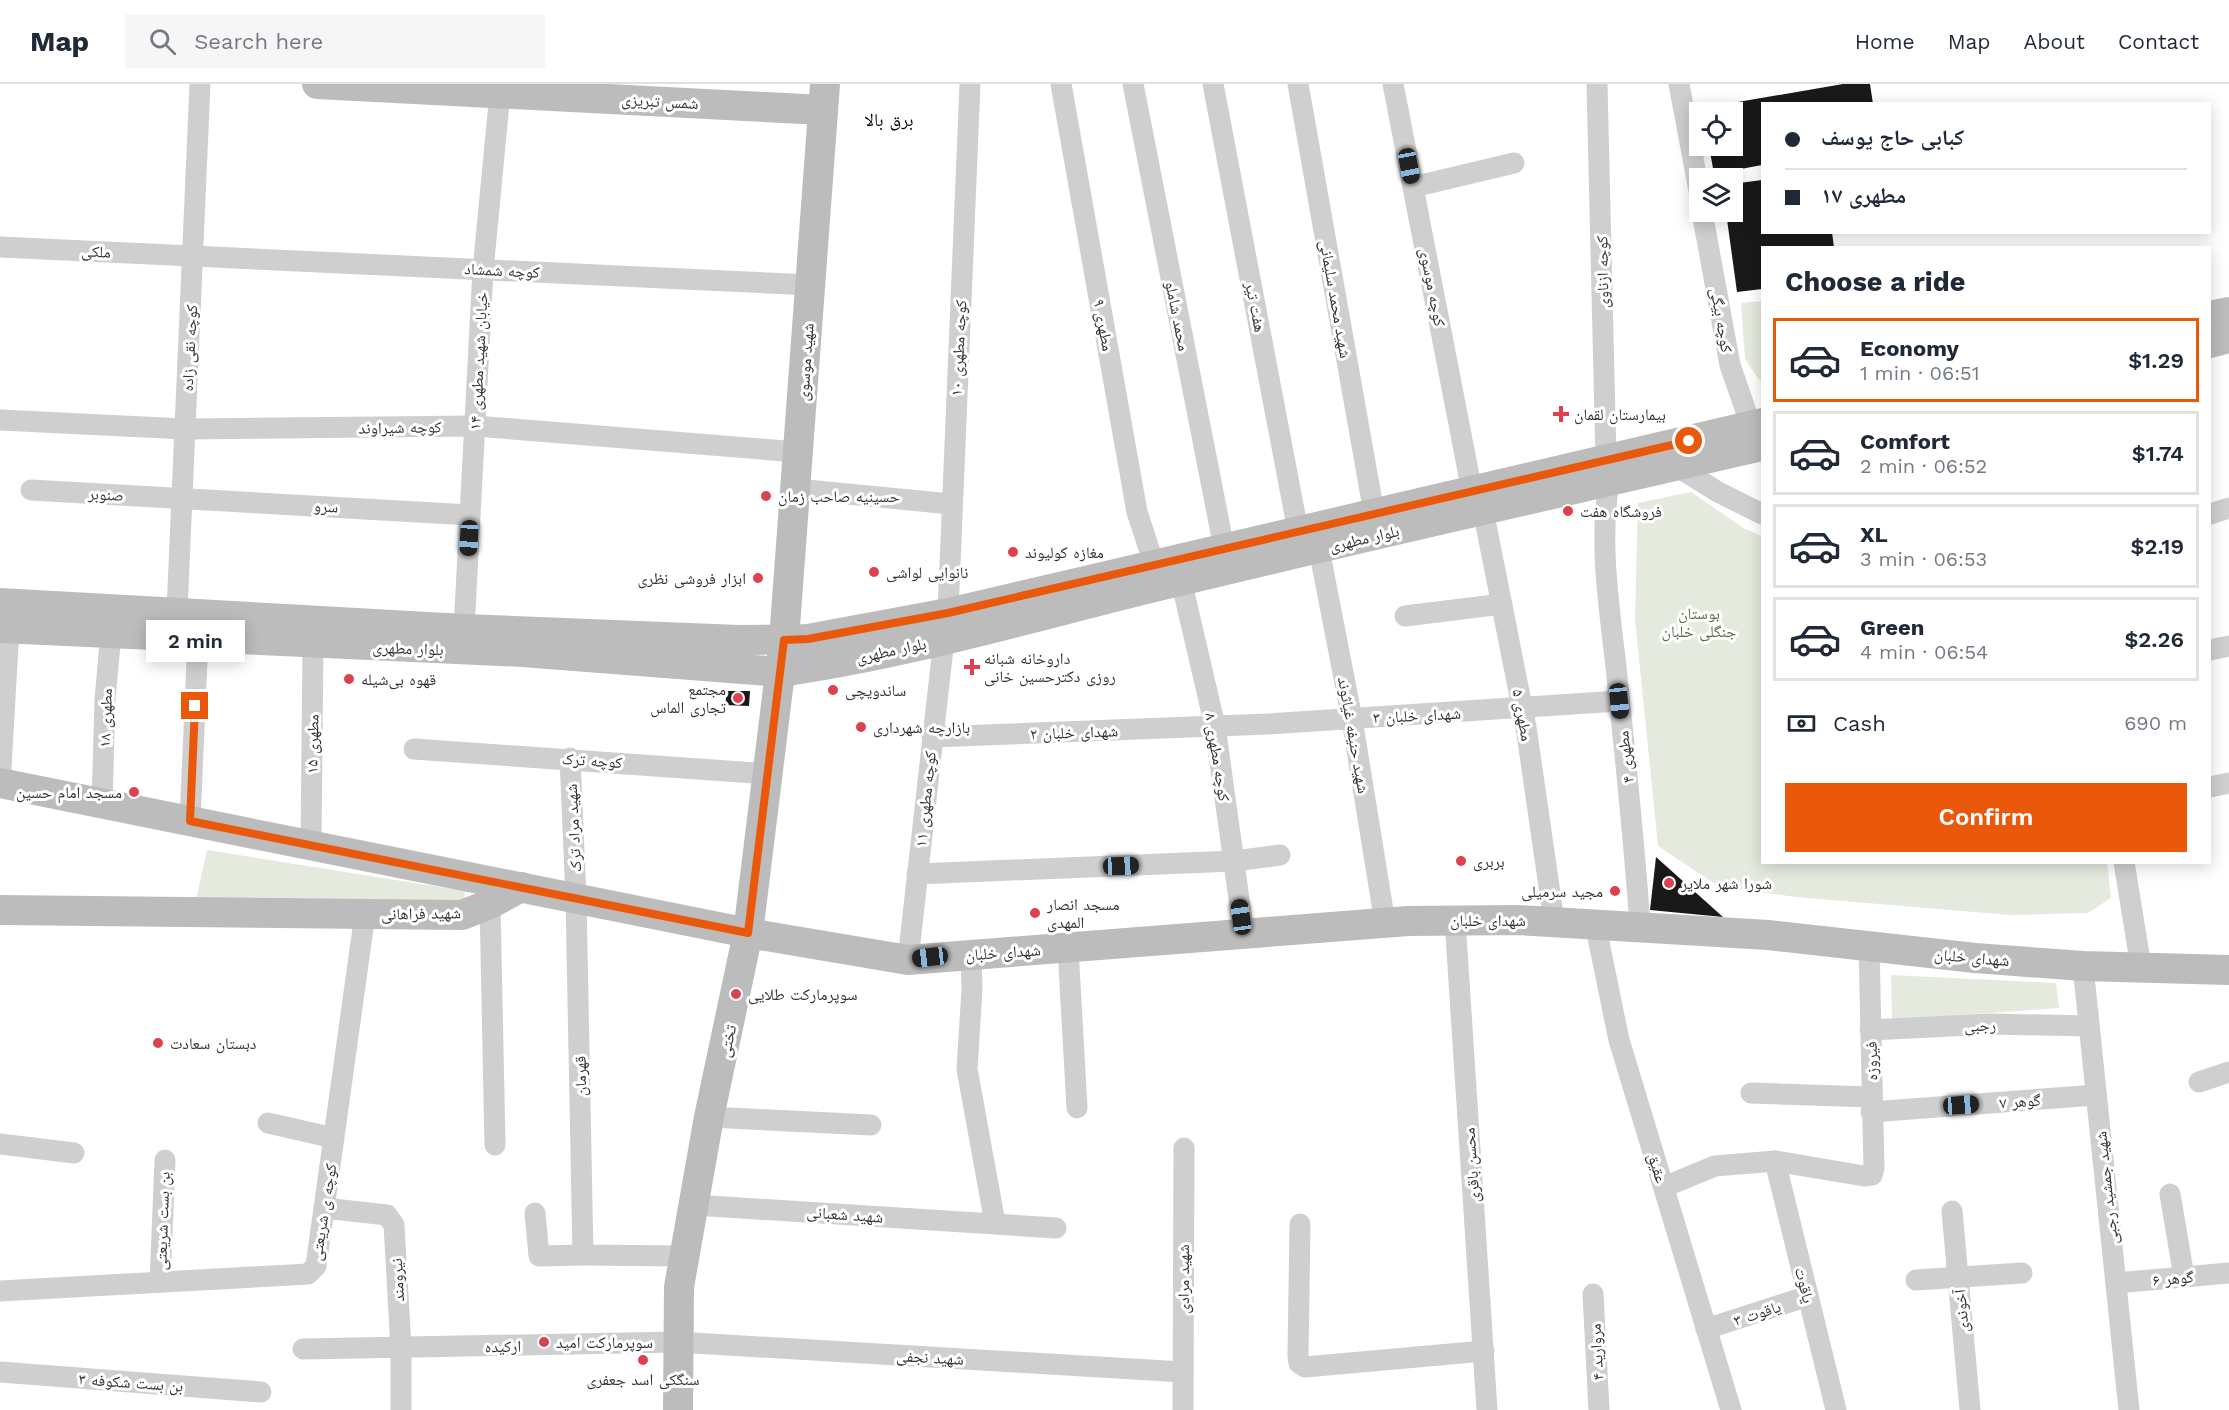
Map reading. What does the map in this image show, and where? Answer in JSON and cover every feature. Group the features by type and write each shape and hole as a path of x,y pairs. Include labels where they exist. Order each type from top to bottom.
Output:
{"main road":[{"name":"شمس تبریزی","path":"318,84 500,93 594,91 824,97"},
{"name":"شهید موسوی","path":"780,672 796,489 824,97"},
{"path":"2211,316 2229,312"},
{"path":"2211,343 2229,338"},
{"name":"بلوار مطهری","path":"3,620 177,611 464,629 784,640 946,626 1181,580 1309,540 1607,471 1759,432"},
{"name":"بلوار مطهری","path":"1607,471 1669,468 1759,432"},
{"name":"بلوار مطهری","path":"3,620 111,633 524,652 780,672 818,666 1154,564 1224,548 1309,540 1374,513 1478,501"},
{"name":"تختی","path":"678,1410 679,1287 709,1118 748,933 780,672"},
{"path":"0,784 521,887"},
{"name":"شهدای خلبان","path":"521,887 748,933 908,960 1385,923 1455,920 1640,925 2083,966 2229,970"},
{"name":"شهید فراهانی","path":"0,910 462,915 490,904 521,887"}],"street":[{"name":"کوچه نقی زاده","path":"177,611 200,84"},
{"name":"کوچه مطهری ۱۰","path":"946,626 970,84"},
{"name":"مطهری ۹","path":"1061,84 1137,512 1154,564"},
{"name":"محمد شاملو","path":"1133,84 1224,548"},
{"name":"هفت تیر","path":"1213,84 1309,540"},
{"name":"شهید محمد سلیمانی","path":"1298,84 1374,513"},
{"name":"کوچه موسوی","path":"1393,84 1478,501"},
{"name":"کوچه ازناوی","path":"1598,84 1607,471"},
{"path":"1679,84 1695,168"},
{"name":"خیابان شهید مطهری ۱۴","path":"464,629 483,270 500,93"},
{"path":"1413,187 1514,163"},
{"name":"کوچه بیگی","path":"1704,222 1730,365 1759,432"},
{"name":"ملکی","path":"0,247 193,256"},
{"name":"کوچه شمشاد","path":"193,256 810,285"},
{"name":"کوچه شیراوند","path":"0,420 185,429 475,426 798,452"},
{"path":"1669,468 1681,469 1718,492 1761,514"},
{"name":"مطهری ۴","path":"1607,471 1604,514 1605,567 1640,925"},
{"path":"796,489 951,504"},
{"name":"صنوبر","path":"31,490 182,498"},
{"name":"سرو","path":"182,498 470,515"},
{"name":"مطهری ۵","path":"1478,501 1523,709 1554,921"},
{"path":"2211,514 2229,508"},
{"name":"شهید حنیفه غیاثوند","path":"1309,540 1352,719 1385,923"},
{"name":"کوچه مطهری ۸","path":"1181,580 1215,726 1244,935"},
{"path":"1405,616 1502,604"},
{"path":"0,784 3,620"},
{"name":"کوچه مطهری ۱۱","path":"908,960 946,626"},
{"name":"مطهری ۱۸","path":"102,804 105,699 111,633"},
{"path":"190,821 198,638"},
{"name":"مطهری ۱۵","path":"311,845 313,644"},
{"path":"2211,651 2229,646"},
{"name":"شهدای خلبان ۳","path":"1215,726 1523,709 1619,701"},
{"name":"شهدای خلبان ۲","path":"932,738 1215,726"},
{"name":"کوچه ترک","path":"414,748 769,774"},
{"name":"شهید مراد ترک","path":"570,758 576,898"},
{"path":"2211,787 2229,783"},
{"path":"918,874 1234,861 1280,855"},
{"path":"2124,864 2141,968"},
{"name":"قهرمان","path":"576,898 583,1254"},
{"path":"490,904 495,1145"},
{"name":"کوچه ی شریعتی","path":"0,1291 308,1274 316,1266 364,914"},
{"name":"محسن باقری","path":"1455,920 1487,1410"},
{"name":"عقیق","path":"1595,923 1619,1040 1731,1410"},
{"name":"فیروزه","path":"1775,1161 1864,1176 1872,1175 1874,1168 1869,946"},
{"path":"1068,948 1077,1108"},
{"path":"971,954 972,989 967,1069 995,1223"},
{"name":"شهید جمشید رجبی","path":"2083,966 2129,1410"},
{"name":"رجبی","path":"1870,1030 1991,1024 2090,1026"},
{"path":"2199,1082 2229,1072"},
{"name":"گوهر ۷","path":"1751,1093 1871,1104 2096,1095"},
{"path":"709,1118 871,1125"},
{"path":"268,1123 334,1138"},
{"path":"0,1144 74,1153"},
{"name":"شهید مرادی","path":"1183,1410 1184,1148"},
{"name":"بن بست شریعتی","path":"160,1282 165,1160"},
{"path":"1664,1187 1715,1166 1775,1161"},
{"name":"یاقوت","path":"1775,1161 1836,1410"},
{"path":"2170,1194 2184,1277"},
{"name":"شهید شعبانی","path":"694,1205 1056,1228"},
{"name":"نیرومند","path":"324,1208 387,1215 394,1225 401,1348 401,1410"},
{"name":"آخوندی","path":"1952,1211 1970,1410"},
{"path":"536,1214 539,1256 583,1254 684,1256"},
{"path":"1300,1224 1299,1363 1305,1367 1484,1351"},
{"name":"گوهر ۶","path":"2116,1283 2229,1272"},
{"path":"1916,1280 2022,1273"},
{"name":"مروارید ۴","path":"1593,1294 1599,1410"},
{"name":"یاقوت ۳","path":"1706,1329 1808,1296"},
{"name":"شهید نجفی","path":"677,1342 1183,1372"},
{"name":"ارکیده","path":"303,1349 677,1342"},
{"name":"بن بست شکوفه ۳","path":"0,1372 261,1392"}],"green space":[{"path":"1761,301 1761,380 1745,359 1741,303"},
{"name":"بوستان جنگلی خلبان","path":"1691,492 1745,529 1761,536 1761,864 2107,864 2111,898 2088,913 2010,915 1795,897 1718,886 1658,846 1635,619 1638,503"},
{"path":"207,850 465,891 464,907 195,904"},
{"path":"1891,975 2056,983 2059,1008 1892,1020"}],"building":[{"path":"1843,84 1870,84 1873,102 1761,102 1761,165 1743,169 1713,168 1711,156 1743,156 1743,102 1738,102"},
{"path":"1761,180 1761,234 1832,234 1834,246 1761,246 1761,289 1737,292 1727,222 1743,222 1743,183"},
{"name":"مجتمع تجاری الماس","path":"727,691 750,691 749,706 725,705"},
{"name":"شورا شهر ملایر","path":"1656,857 1723,917 1650,910"}],"place":[{"name":"بیمارستان لقمان","path":"1561,414"},
{"name":"حسینیه صاحب زمان","path":"766,496"},
{"name":"فروشگاه هفت","path":"1568,511"},
{"name":"مغازه کولیوند","path":"1013,552"},
{"name":"نانوایی لواشی","path":"874,572"},
{"name":"ابزار فروشی نظری","path":"758,578"},
{"name":"داروخانه شبانه روزی دکترحسین خانی","path":"972,667"},
{"name":"قهوه بی‌شیله","path":"349,679"},
{"name":"ساندویچی","path":"833,690"},
{"name":"مجتمع تجاری الماس","path":"738,698"},
{"name":"بازارچه شهرداری","path":"861,727"},
{"name":"مسجد امام حسین","path":"134,792"},
{"name":"بربری","path":"1461,861"},
{"name":"شورا شهر ملایر","path":"1669,883"},
{"name":"مجید سرمیلی","path":"1615,891"},
{"name":"مسجد انصار المهدی","path":"1035,913"},
{"name":"سوپرمارکت طلایی","path":"736,994"},
{"name":"دبستان سعادت","path":"158,1043"},
{"name":"سوپرمارکت امید","path":"544,1342"},
{"name":"سنگکی اسد جعفری","path":"643,1360"}],"district":[{"name":"برق بالا","path":"889,120"}],"route":[{"path":"195,706 190,821 748,933 784,640 808,639 948,613 1689,441"}]}
